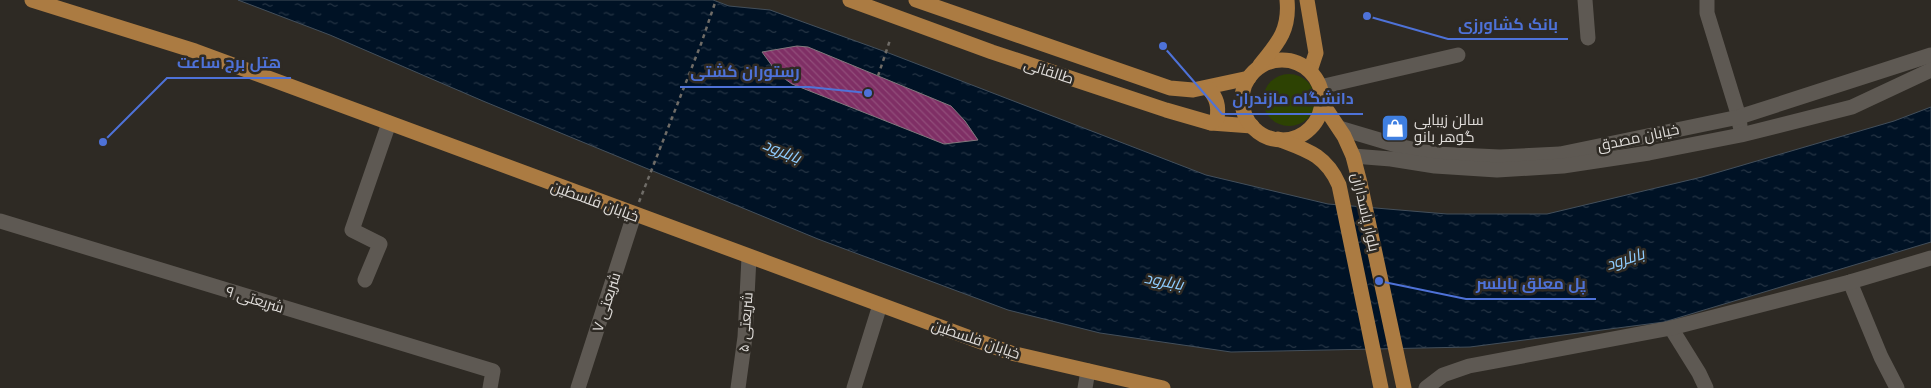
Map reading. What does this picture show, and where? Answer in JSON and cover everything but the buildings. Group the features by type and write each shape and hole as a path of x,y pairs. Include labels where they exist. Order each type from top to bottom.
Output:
{"main road":[{"name":"خیابان فلسطین","path":"32,0 195,52 1011,353 1163,388"},
{"name":"طالقانی","path":"850,0 992,52 1211,123 1252,126"},
{"name":"طالقانی","path":"916,0 1170,88 1193,90 1208,88 1253,73"},
{"path":"1253,73 1269,62 1282,60 1299,63 1310,71 1320,87 1322,103 1317,119 1309,129 1295,138 1278,139 1262,134 1252,126 1246,115 1243,103 1244,90 1253,73 1278,43 1284,30 1287,17 1287,0"},
{"path":"1307,0 1316,53 1310,71"},
{"path":"1208,88 1216,97 1219,108 1217,119 1211,123"},
{"name":"بلوار پاسداران","path":"1322,103 1339,128 1353,156 1404,388"},
{"name":"بلوار پاسداران","path":"1278,139 1317,155 1334,174 1339,185 1381,388"}],"street":[{"path":"1585,0 1588,38"},
{"path":"1707,0 1707,12 1739,116 1741,135"},
{"path":"1320,87 1458,54"},
{"name":"خیابان مصدق","path":"1339,128 1403,147 1435,154 1500,157 1560,154 1739,116 1931,55"},
{"name":"خیابان مصدق","path":"1353,156 1391,159 1435,166 1497,170 1563,166 1649,153 1741,135 1852,106 1931,70"},
{"path":"365,280 380,244 352,230 389,123"},
{"name":"شریعتی ۷","path":"578,388 634,215"},
{"name":"شریعتی ۹","path":"0,221 493,371 490,388"},
{"name":"شریعتی ۵","path":"738,388 745,336 749,256"},
{"path":"1426,388 1443,375 1469,366 1671,328 1928,261"},
{"path":"1850,282 1881,357 1897,388"},
{"path":"856,387 880,305"},
{"path":"1671,328 1699,373 1706,388"},
{"path":"1084,388 1088,371"}],"path":[{"path":"646,186 702,44 716,0"},
{"path":"878,76 890,40"}],"green space":[{"path":"1289,74 1299,76 1307,82 1313,90 1315,100 1313,110 1307,118 1299,124 1289,126 1279,124 1271,118 1265,110 1263,100 1265,90 1271,82 1279,76"}],"water":[{"name":"بابلرود","path":"238,0 713,0 729,6 770,10 886,52 1206,175 1328,204 1447,214 1547,214 1702,177 1894,121 1931,107 1931,242 1664,322 1470,347 1231,352 1100,333 1008,310 818,239 483,101 330,35"}],"place":[{"name":"بانک کشاورزی","path":"1367,16"},
{"name":"دانشگاه مازندران","path":"1163,46"},
{"name":"رستوران کشتی","path":"868,93"},
{"name":"سالن زیبایی گوهر بانو","path":"1395,128"},
{"name":"هتل برج ساعت","path":"103,142"},
{"name":"پل معلق بابلسر","path":"1379,281"}]}
